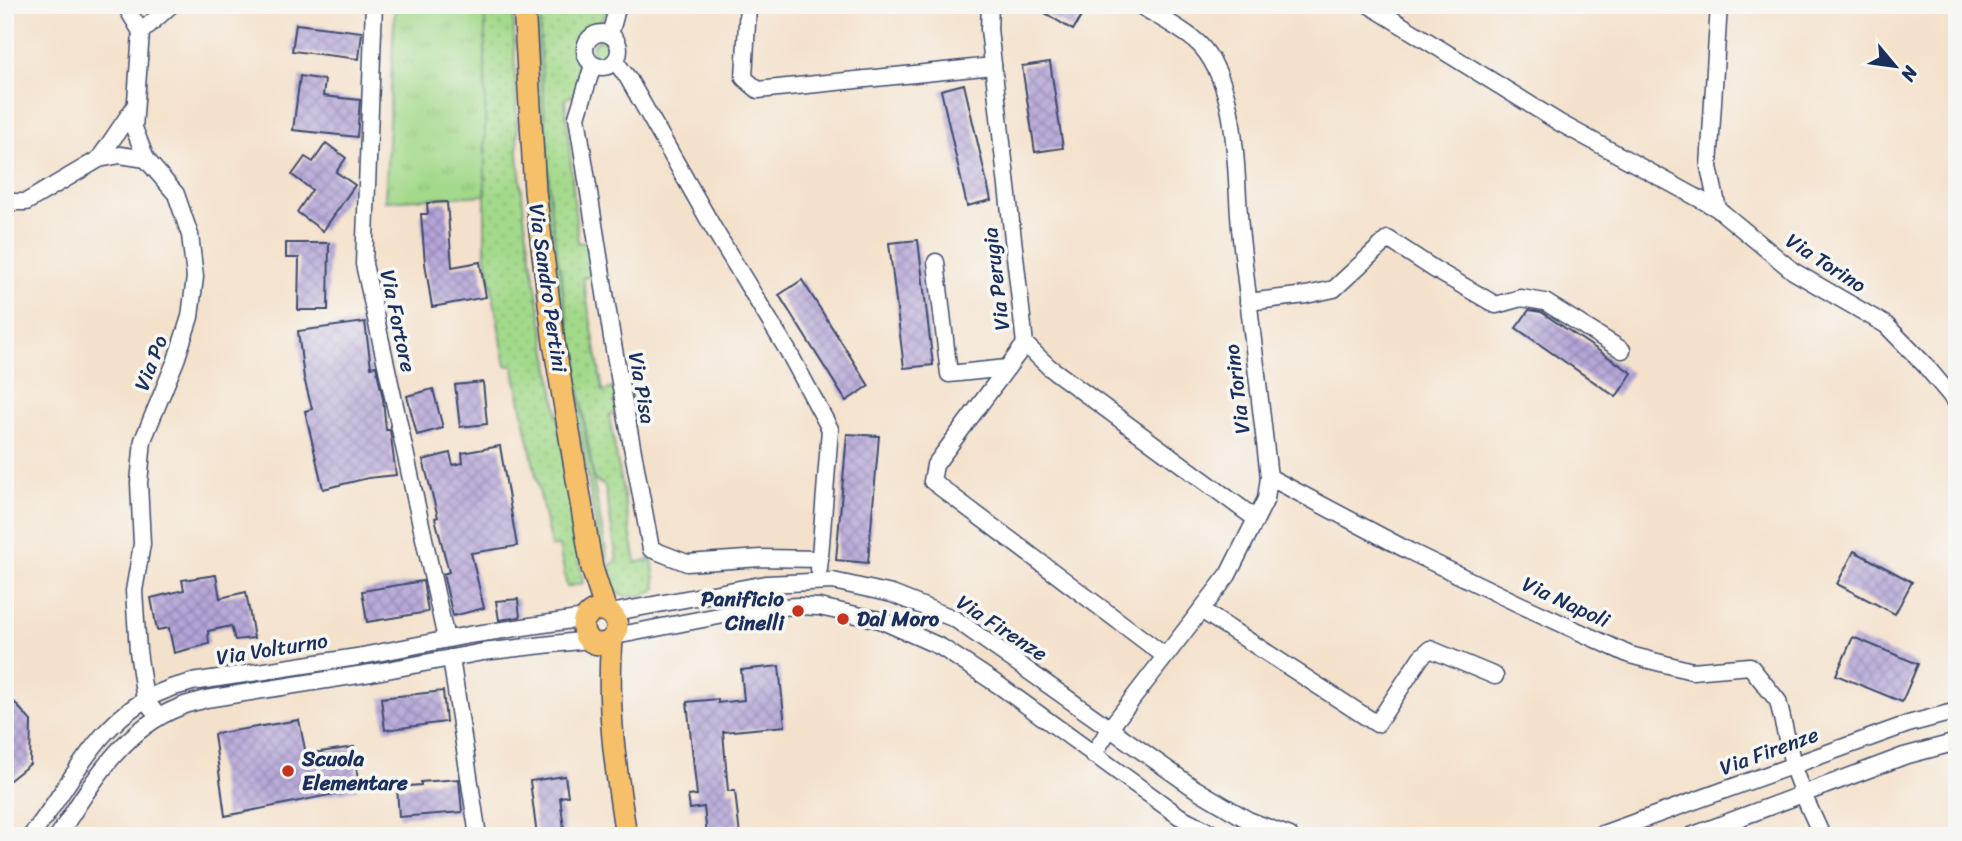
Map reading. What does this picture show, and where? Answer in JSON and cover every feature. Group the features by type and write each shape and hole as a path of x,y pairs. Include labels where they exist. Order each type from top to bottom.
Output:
{"main road":[{"name":"Via Sandro Pertini","path":"524,5 535,191 554,343 592,568 597,614 583,630 602,640"},
{"name":"Via Sandro Pertini","path":"597,614 617,624 602,640"},
{"name":"Via Sandro Pertini","path":"602,640 626,836"}],"street":[{"path":"125,5 142,32 171,5"},
{"name":"Via Fortore","path":"374,5 364,264 446,639"},
{"path":"610,36 618,5"},
{"path":"748,5 744,78 758,90 993,66"},
{"name":"Via Perugia","path":"990,5 989,29 1025,344 1049,367 1256,519"},
{"name":"Via Torino","path":"1093,755 1110,728 1228,575 1266,499 1269,477 1239,224 1235,144 1225,92 1216,70 1201,46 1139,5"},
{"name":"Via Torino","path":"1369,5 1560,123 1718,209 1793,271 1886,325 1957,403"},
{"path":"1718,209 1709,167 1719,5"},
{"name":"Via Po","path":"142,32 134,128 146,159 176,194 190,235 195,277 190,317 143,440 139,484 142,544 134,591 145,700"},
{"path":"593,36 610,36 619,50 615,61 605,67 593,65 586,57 586,45 593,36"},
{"path":"615,61 628,78 788,351 830,429 818,582"},
{"name":"Via Pisa","path":"593,65 577,117 612,344 651,549 687,563 761,558 820,559"},
{"path":"99,159 136,105"},
{"path":"5,202 26,202 99,159 120,155 146,159"},
{"path":"1248,302 1335,289 1388,239 1434,270 1496,305 1521,298 1545,302 1622,351"},
{"path":"936,262 949,374 1007,368"},
{"path":"1025,344 935,465 932,481 1166,656"},
{"name":"Via Napoli","path":"1269,477 1422,557 1630,655 1692,671 1751,666 1778,701 1794,769"},
{"name":"Via Firenze","path":"597,614 766,584 833,582 892,594 955,619 1194,788 1248,820 1290,836"},
{"path":"602,640 755,609 819,607 880,620 942,647 1180,816 1217,836"},
{"path":"1200,610 1377,724 1421,657 1430,649 1495,676"},
{"name":"Via Volturno","path":"31,836 89,750 105,732 145,700 166,690 192,682 344,659 597,614"},
{"name":"Via Volturno","path":"58,836 111,758 139,732 180,706 206,699 359,676 483,652 602,640"},
{"path":"450,658 478,836"},
{"path":"145,700 159,717"},
{"name":"Via Firenze","path":"1597,836 1794,769 1908,724 1957,711"},
{"path":"1691,836 1904,756 1957,742"},
{"path":"1794,769 1822,836"}],"green space":[{"path":"395,5 485,5 485,195 385,201"},
{"path":"485,5 513,5 518,155 525,222 583,583 567,587 559,546 551,547 513,365 506,366 485,252"},
{"path":"534,5 540,5 540,46 551,215 613,591 607,593 547,215"},
{"path":"540,5 610,5 602,19 578,38 576,52 580,95 565,98 578,243 591,242 596,275 583,278 603,391 617,387 622,411 609,415 636,563 652,559 656,588 641,595 629,596 613,591 608,568 617,560 605,486 594,480 551,215 540,46"},
{"path":"602,40 609,43 612,50 609,57 602,60 595,57 592,50 595,43"}],"building":[{"path":"1032,5 1088,5 1073,30"},
{"path":"296,24 362,32 359,59 292,51"},
{"path":"1050,62 1063,148 1035,152 1022,66"},
{"path":"300,76 325,80 323,96 360,100 357,137 293,130"},
{"path":"964,84 991,200 967,206 941,90"},
{"path":"326,143 346,158 336,172 355,185 323,231 297,212 312,190 292,175 305,157 313,162"},
{"path":"447,202 452,267 480,262 486,297 432,307 421,214 428,214 427,203"},
{"path":"918,240 933,365 904,368 889,243"},
{"path":"286,243 329,243 328,310 298,310 299,258 286,258"},
{"path":"802,280 869,386 846,401 779,295"},
{"path":"1529,310 1541,312 1632,373 1616,397 1516,328"},
{"path":"365,322 371,367 376,366 386,430 390,430 396,475 368,478 323,489 305,411 312,409 304,378 298,331"},
{"path":"483,382 487,424 460,427 455,385"},
{"path":"433,389 443,428 417,435 407,396"},
{"path":"847,434 879,436 868,563 836,560"},
{"path":"500,446 517,546 471,553 484,608 453,616 443,574 449,572 423,460 450,453 453,465 463,463 462,453"},
{"path":"1854,551 1912,582 1895,614 1837,584"},
{"path":"216,575 220,598 246,592 254,638 235,640 231,626 208,631 209,644 174,653 169,628 157,630 151,598 184,590 182,580"},
{"path":"423,581 428,612 367,622 362,591"},
{"path":"518,599 520,617 499,620 496,601"},
{"path":"1853,637 1918,664 1902,702 1836,675"},
{"path":"779,666 785,726 723,732 728,791 735,791 740,836 707,836 704,807 690,809 688,796 697,795 687,702 744,700 741,670"},
{"path":"443,691 446,722 385,730 381,698"},
{"path":"15,703 31,721 30,764 5,784 5,713"},
{"name":"Scuola Elementare","path":"299,720 306,754 354,747 359,789 225,816 214,734"},
{"path":"565,776 568,796 560,797 565,836 537,836 530,781"},
{"path":"459,779 462,812 399,817 397,787"}],"place":[{"name":"Panificio Cinelli","path":"798,611"},
{"name":"Dal Moro","path":"843,619"},
{"name":"Scuola Elementare","path":"288,771"}]}
